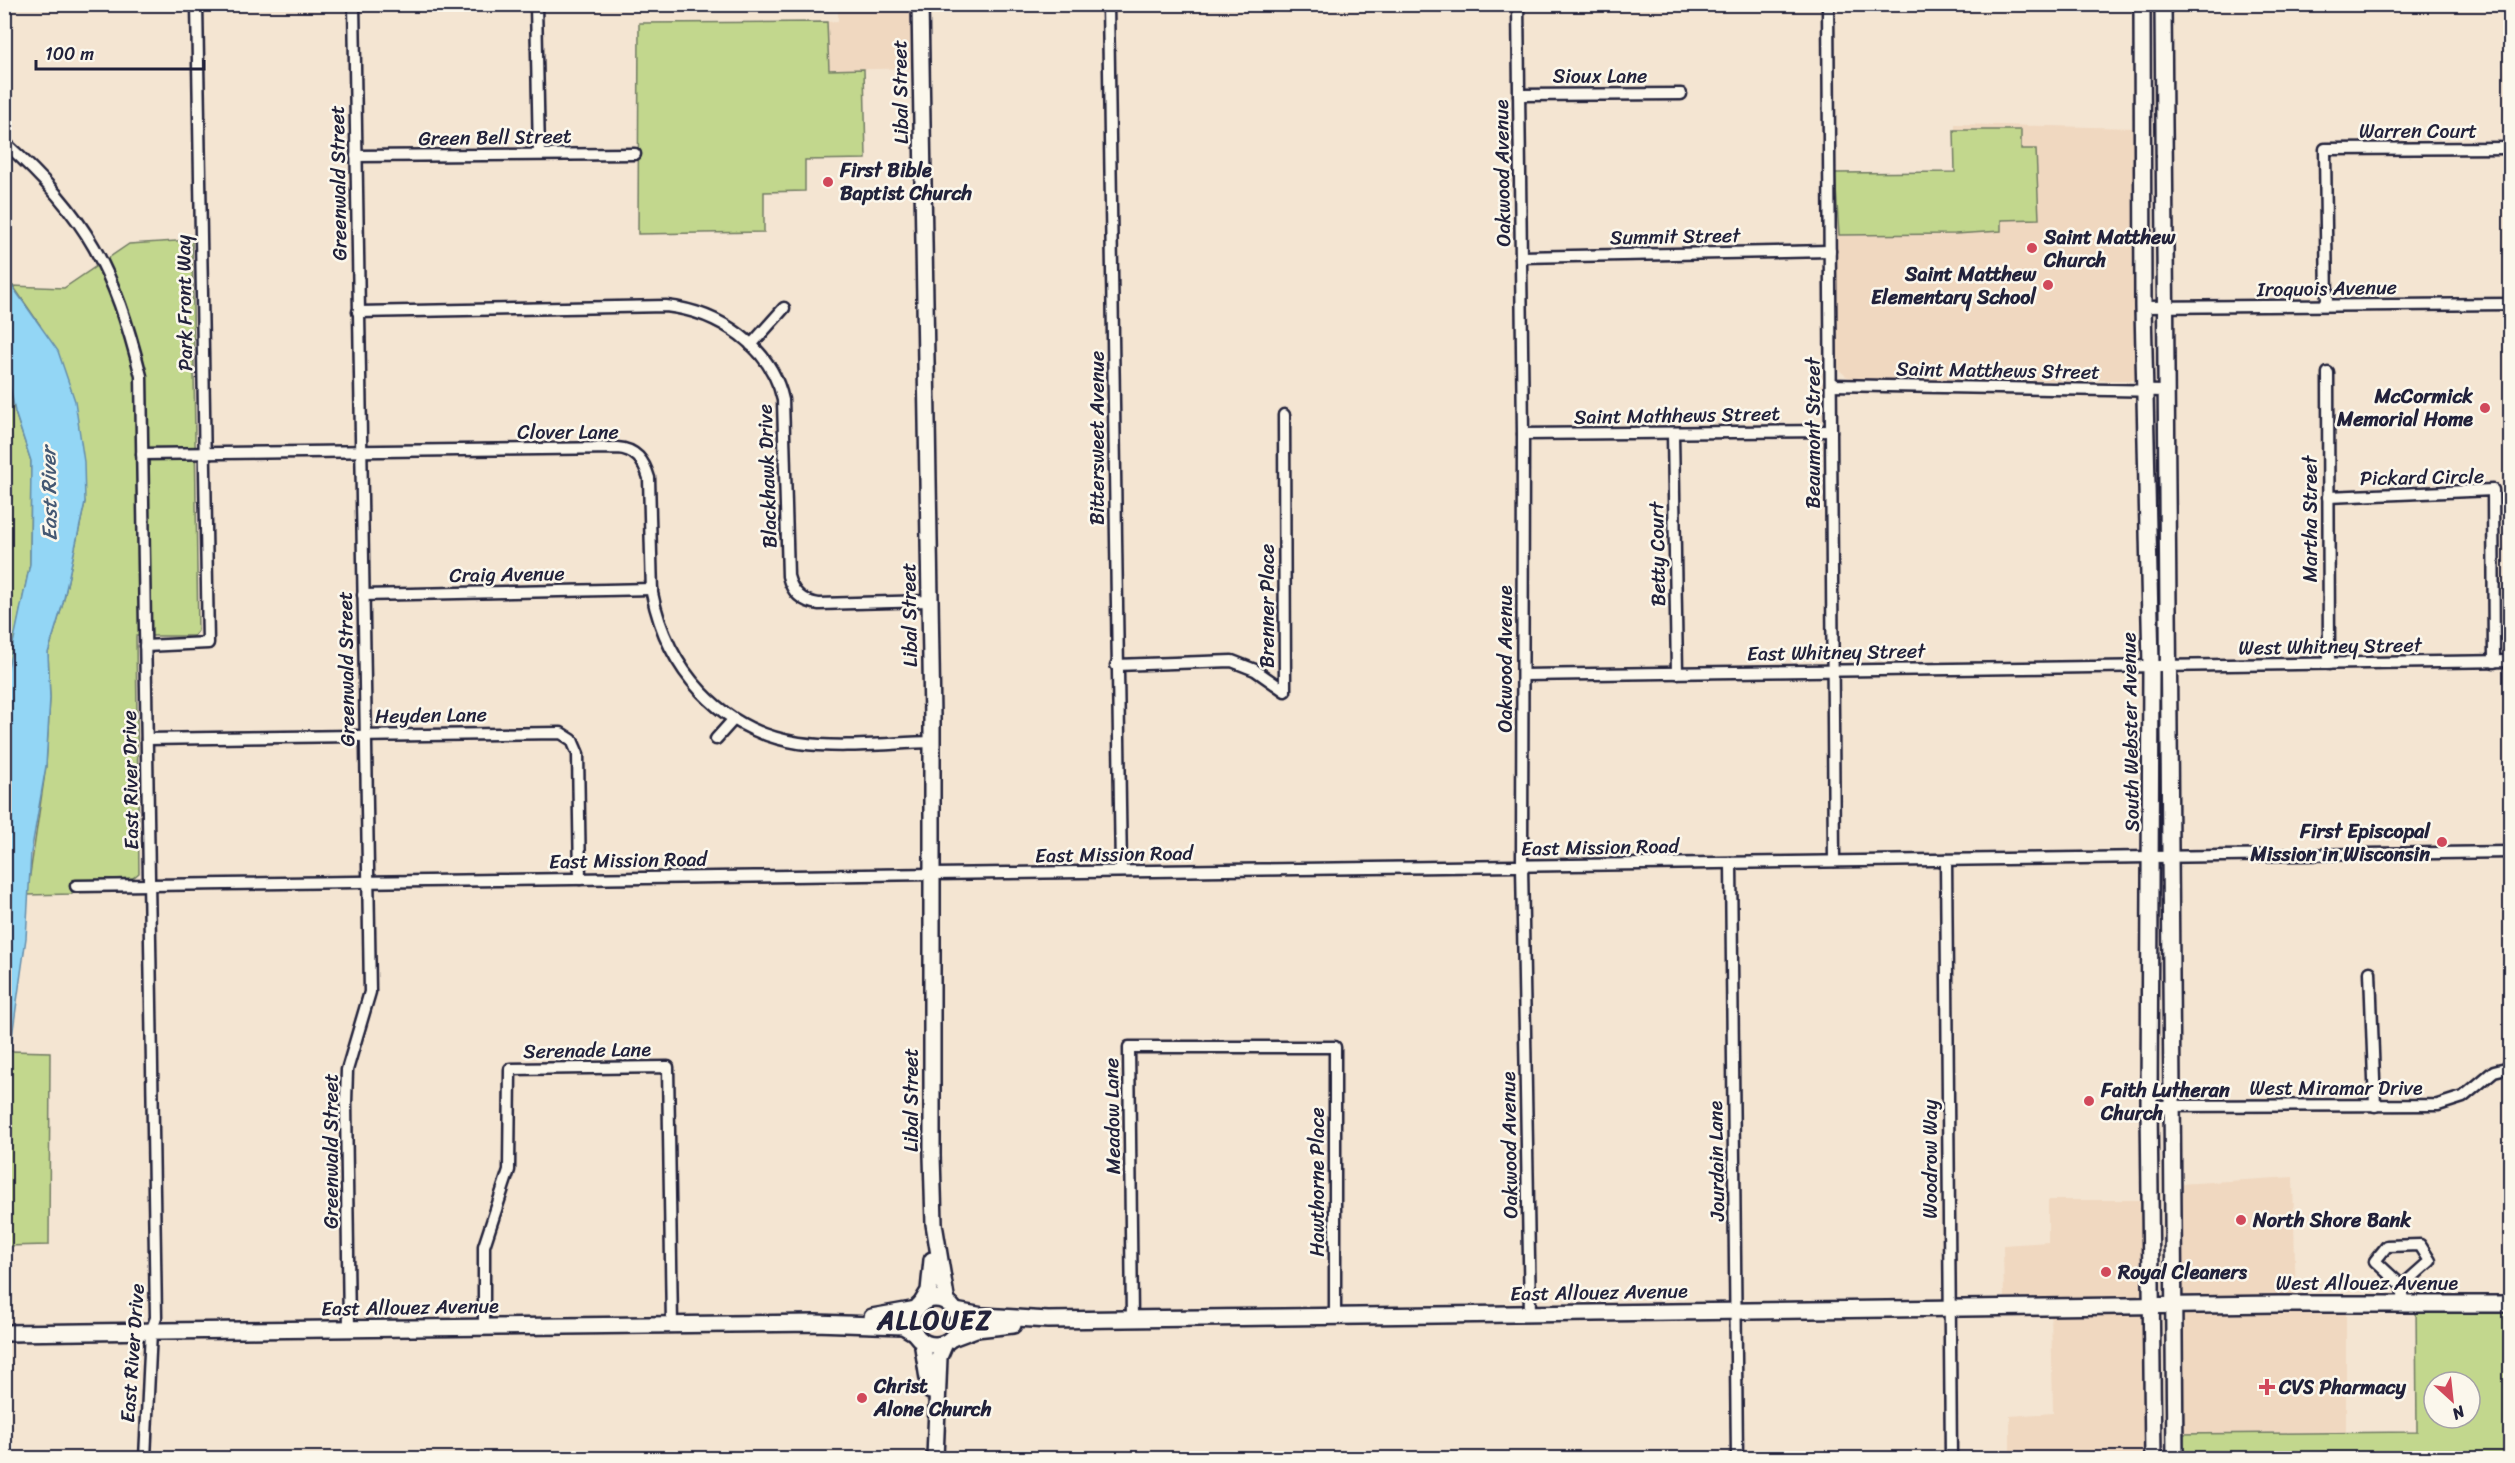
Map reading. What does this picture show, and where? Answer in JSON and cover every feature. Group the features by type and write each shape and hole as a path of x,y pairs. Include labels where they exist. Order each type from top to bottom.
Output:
{"street":[{"name":"Park Front Way","path":"145,646 208,643 197,4"},
{"name":"Greenwald Street","path":"350,1329 347,1070 370,992 354,4"},
{"path":"536,4 539,154"},
{"name":"Libal Street","path":"919,1307 929,1291 934,1224 932,742 920,4"},
{"name":"Bittersweet Avenue","path":"1108,4 1116,406 1116,665 1121,871"},
{"name":"Oakwood Avenue","path":"1518,4 1523,434 1522,866 1530,1314"},
{"name":"Beaumont Street","path":"1828,4 1834,861"},
{"name":"South Webster Avenue","path":"2142,4 2143,307 2151,665 2152,857 2149,1106 2153,1458"},
{"name":"South Webster Avenue","path":"2163,4 2175,1458"},
{"name":"Sioux Lane","path":"1519,95 1682,94"},
{"name":"East River Drive","path":"4,142 40,175 70,208 93,243 113,281 141,376 156,1318 151,1331 145,1458"},
{"name":"Warren Court","path":"2327,305 2325,149 2511,148"},
{"name":"Green Bell Street","path":"356,156 635,154"},
{"name":"Summit Street","path":"1521,257 1830,251"},
{"name":"Iroquois Avenue","path":"2143,307 2166,309 2511,304"},
{"name":"Blackhawk Drive","path":"358,312 666,306 687,308 711,317 751,345 772,370 783,400 788,576 792,588 803,600 819,604 930,601"},
{"path":"751,345 784,308"},
{"name":"Martha Street","path":"2328,373 2329,664"},
{"name":"Saint Matthews Street","path":"1831,385 2165,391"},
{"name":"Brenner Place","path":"1116,665 1232,661 1255,670 1285,691 1284,415"},
{"name":"Saint Mathhews Street","path":"1523,434 1831,431"},
{"name":"Betty Court","path":"1673,434 1677,673"},
{"name":"Clover Lane","path":"142,454 617,448 631,450 642,461 649,478 652,590 661,627 682,669 705,697 733,720 770,736 800,743 932,742"},
{"name":"Pickard Circle","path":"2328,497 2493,490 2494,662"},
{"name":"Craig Avenue","path":"363,595 652,590"},
{"name":"West Whitney Street","path":"2151,665 2511,661"},
{"name":"East Whitney Street","path":"1522,675 2151,665"},
{"path":"716,739 733,720"},
{"name":"Heyden Lane","path":"147,739 554,731 567,735 576,747 579,761 580,879"},
{"name":"East Mission Road","path":"76,886 2511,852"},
{"name":"Woodrow Way","path":"1946,860 1951,1458"},
{"name":"Jourdain Lane","path":"1731,863 1737,1458"},
{"path":"2370,972 2375,1106"},
{"name":"Meadow Lane","path":"1132,1318 1129,1047 1335,1047"},
{"name":"Hawthorne Place","path":"1335,1047 1335,1316"},
{"name":"Serenade Lane","path":"484,1327 484,1246 509,1170 510,1069 668,1067 672,1324"},
{"name":"West Miramar Drive","path":"2149,1106 2375,1106 2448,1103 2463,1097 2494,1071 2511,1067"},
{"name":"Libal Street","path":"934,1224 940,1274 951,1307"},
{"path":"2402,1286 2430,1261 2420,1245 2387,1246 2375,1261 2402,1286 2404,1303"},
{"path":"934,1300 951,1307 958,1325 939,1357 935,1455 927,1362 913,1321 919,1307 934,1300"},
{"name":"West Allouez Avenue","path":"2151,1306 2511,1304"},
{"name":"East Allouez Avenue","path":"948,1340 976,1329 1048,1320 2151,1306"},
{"name":"East Allouez Avenue","path":"815,1323 886,1317 919,1307"},
{"name":"East Allouez Avenue","path":"951,1307 1048,1320"},
{"name":"East Allouez Avenue","path":"4,1333 815,1323 903,1326 919,1337"},
{"path":"919,1337 929,1344 948,1340"}],"shaded area":[{"path":"838,5 920,5 921,68 829,70 827,22 838,21"},
{"path":"1955,124 2137,128 2139,372 2134,380 1861,381 1846,376 1837,368 1835,173 1955,172"},
{"path":"2293,1177 2296,1304 2346,1303 2346,1432 2174,1434 2179,1184"},
{"path":"2048,1200 2150,1200 2153,1458 2010,1458 2010,1416 2053,1413 2051,1308 2004,1303 2003,1245 2048,1242"}],"green space":[{"path":"827,22 829,70 864,69 866,159 805,160 805,191 764,192 764,232 638,234 639,23"},
{"path":"1954,130 2021,130 2021,149 2036,149 2039,219 2001,220 2001,231 1955,234 1839,235 1835,173 1955,172"},
{"path":"192,240 198,631 194,636 136,636 139,873 133,878 73,881 72,894 27,895 46,766 50,698 48,653 63,603 85,502 40,325 13,286 64,288 129,244"},
{"path":"5,362 15,412 31,461 30,564 5,686"},
{"path":"10,1051 50,1052 49,1245 5,1246 4,1062"},
{"path":"2416,1303 2510,1304 2510,1458 2175,1458 2174,1434 2417,1432"}],"water":[{"name":"East River","path":"5,276 58,351 75,401 84,462 85,502 63,603 48,653 50,698 46,766 31,853 26,938 10,1051 5,1062 4,686 30,564 31,461 15,412 5,362"}],"place":[{"name":"First Bible Baptist Church","path":"828,182"},
{"name":"Saint Matthew Church","path":"2032,248"},
{"name":"Saint Matthew Elementary School","path":"2048,285"},
{"name":"McCormick Memorial Home","path":"2485,408"},
{"name":"First Episcopal Mission in Wisconsin","path":"2442,842"},
{"name":"Faith Lutheran Church","path":"2089,1101"},
{"name":"North Shore Bank","path":"2241,1220"},
{"name":"Royal Cleaners","path":"2106,1272"},
{"name":"CVS Pharmacy","path":"2267,1387"},
{"name":"Christ Alone Church","path":"862,1398"}],"district":[{"name":"ALLOUEZ","path":"935,1320"}]}
